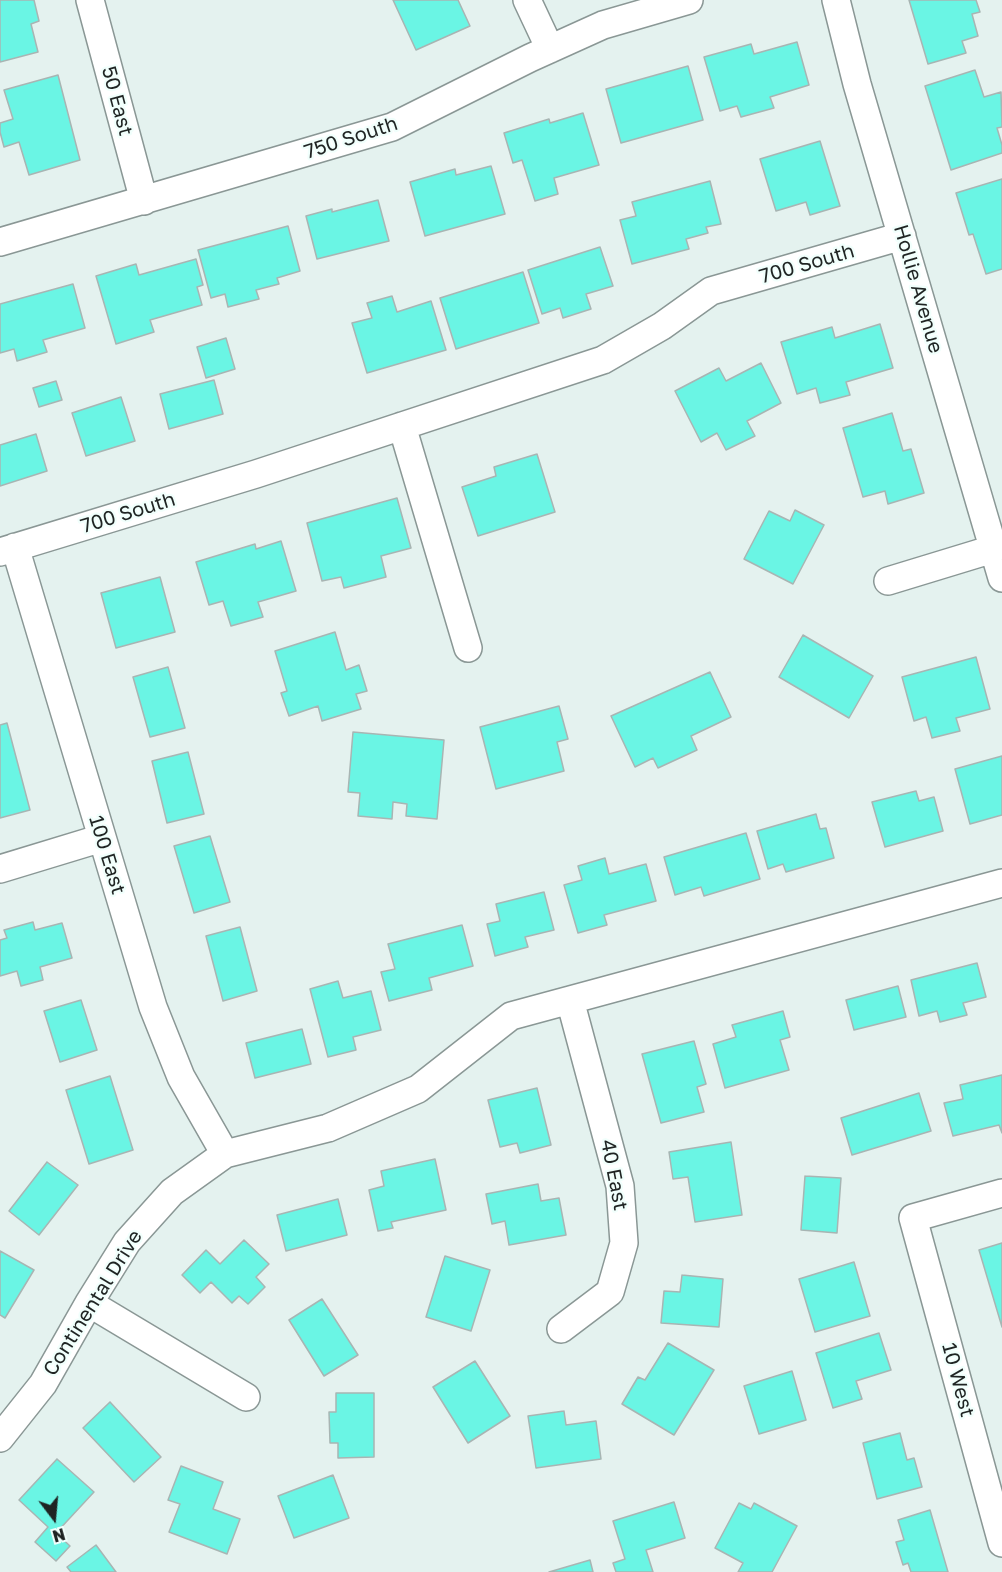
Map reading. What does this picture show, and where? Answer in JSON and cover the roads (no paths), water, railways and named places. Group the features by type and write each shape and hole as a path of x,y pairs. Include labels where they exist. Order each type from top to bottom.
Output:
{"street":[{"name":"50 East","path":"90,0 144,201"},
{"path":"527,0 550,49"},
{"name":"750 South","path":"0,242 392,127 550,49 603,26 689,0"},
{"name":"Hollie Avenue","path":"836,0 857,84 1002,578"},
{"name":"700 South","path":"8,549 256,474 603,360 662,326 711,291 902,236"},
{"path":"402,426 468,648"},
{"name":"100 East","path":"8,549 102,838 153,1007 181,1077 225,1154"},
{"path":"888,581 993,549"},
{"path":"0,869 102,838"},
{"name":"Continental Drive","path":"0,1438 42,1384 127,1242 172,1192 225,1154 328,1128 418,1089 511,1016 1002,883"},
{"name":"40 East","path":"561,1329 610,1292 624,1243 620,1186 570,1000"},
{"name":"10 West","path":"1002,1193 913,1218 1002,1543"},
{"path":"89,1303 246,1397"}]}
